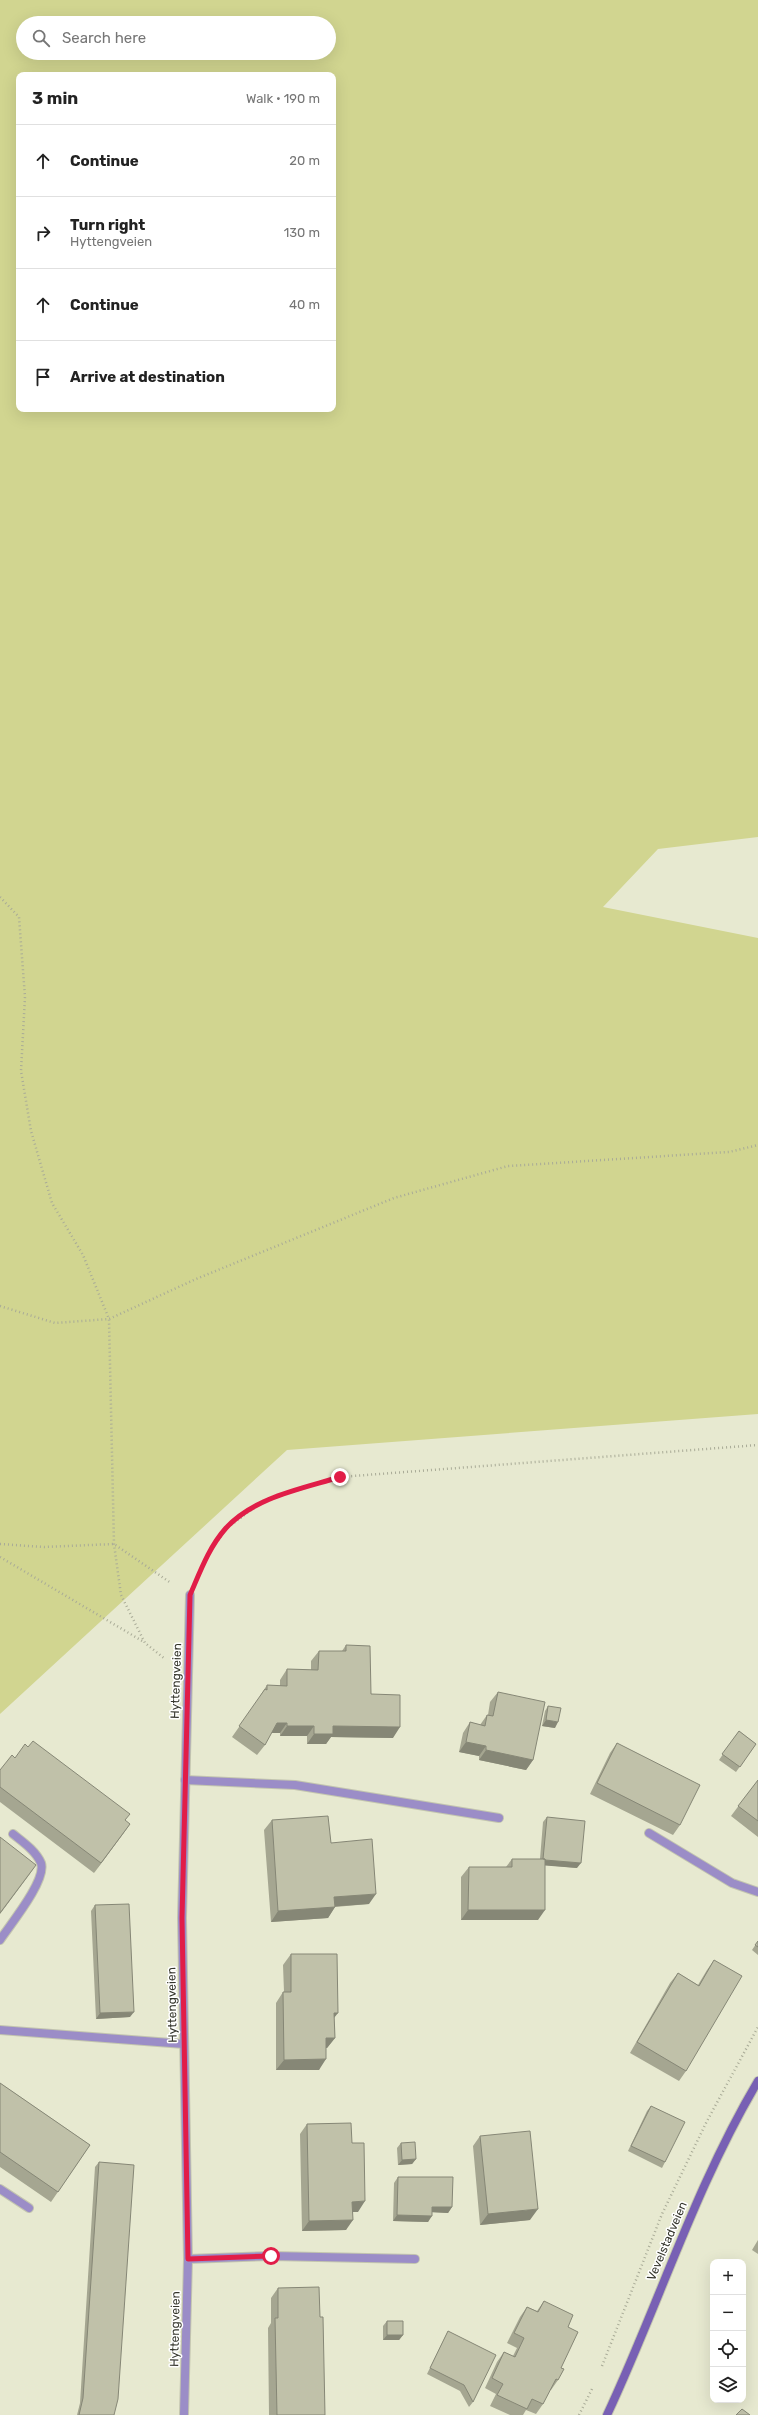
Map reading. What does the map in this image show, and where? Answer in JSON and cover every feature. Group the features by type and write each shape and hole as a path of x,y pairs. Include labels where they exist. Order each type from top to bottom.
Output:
{"main road":[{"name":"Vevelstadveien","path":"607,2415 635,2352 689,2217 758,2081"}],"street":[{"name":"Hyttengveien","path":"184,2415 188,2259 182,1918 190,1595"},
{"path":"185,1780 295,1785 499,1818"},
{"path":"649,1833 732,1883 758,1892"},
{"path":"0,1940 40,1878 42,1867 35,1853 13,1834"},
{"path":"0,2030 184,2044"},
{"path":"0,2189 29,2208"},
{"path":"188,2259 271,2256 414,2259"}],"path":[{"path":"0,897 19,917 25,997 21,1071 31,1131 52,1203 83,1255 109,1319 114,1544 121,1595 145,1643"},
{"path":"0,1306 55,1323 109,1319 196,1279 394,1198 508,1166 729,1152 758,1145"},
{"path":"0,1544 44,1547 114,1544 190,1595 207,1555 227,1528 263,1501 340,1477 758,1445"},
{"path":"0,1557 145,1643 189,1679"}],"green space":[{"path":"0,0 758,0 758,837 658,849 603,907 758,938 758,1414 287,1450 0,1714"}],"building":[{"path":"346,1645 370,1646 371,1694 400,1695 400,1727 333,1726 333,1734 314,1734 314,1726 287,1726 287,1723 277,1723 265,1745 239,1726 265,1689 267,1690 267,1685 287,1686 287,1669 318,1670 319,1651 346,1651"},
{"path":"498,1692 545,1702 533,1760 486,1750 486,1746 466,1742 470,1722 485,1726 487,1715 493,1716"},
{"path":"548,1706 561,1708 558,1722 546,1720"},
{"path":"739,1731 756,1744 740,1767 722,1754"},
{"path":"33,1741 130,1814 125,1820 130,1824 101,1863 0,1787 0,1770 12,1755 15,1758 25,1744 28,1747"},
{"path":"617,1743 700,1785 680,1825 597,1783"},
{"path":"758,1780 758,1821 738,1806"},
{"path":"328,1816 331,1843 372,1839 376,1894 334,1897 335,1907 278,1911 272,1820"},
{"path":"547,1817 585,1821 581,1863 543,1859"},
{"path":"0,1837 36,1865 0,1913"},
{"path":"512,1859 545,1859 545,1910 468,1910 469,1867 512,1867"},
{"path":"129,1904 134,2012 100,2013 95,1905"},
{"path":"291,1954 337,1954 338,2013 334,2013 335,2038 326,2038 326,2059 284,2060 283,1992 291,1992"},
{"path":"714,1960 742,1976 686,2071 637,2042 678,1973 699,1986"},
{"path":"0,2083 90,2145 58,2192 0,2152"},
{"path":"651,2106 685,2122 665,2162 631,2146"},
{"path":"351,2123 352,2143 364,2143 365,2201 352,2202 353,2220 309,2221 307,2124"},
{"path":"530,2131 538,2209 488,2214 480,2136"},
{"path":"415,2142 416,2159 402,2160 401,2143"},
{"path":"99,2162 134,2165 118,2399 114,2415 79,2415 83,2398"},
{"path":"398,2177 453,2177 452,2207 432,2207 432,2216 397,2215"},
{"path":"319,2287 320,2317 323,2317 325,2415 277,2415 275,2318 278,2318 278,2288"},
{"path":"544,2301 573,2315 568,2327 578,2332 561,2368 564,2369 558,2380 556,2379 543,2404 532,2399 527,2409 497,2395 503,2384 492,2378 504,2352 515,2357 524,2338 514,2333 527,2307 538,2312"},
{"path":"387,2321 403,2321 403,2335 387,2335"},
{"path":"448,2331 496,2355 473,2402 464,2385 430,2368"},
{"path":"742,2409 750,2415 736,2415"}],"route":[{"path":"271,2256 188,2259 182,1918 190,1595 207,1555 227,1528 263,1501 340,1477"}]}
